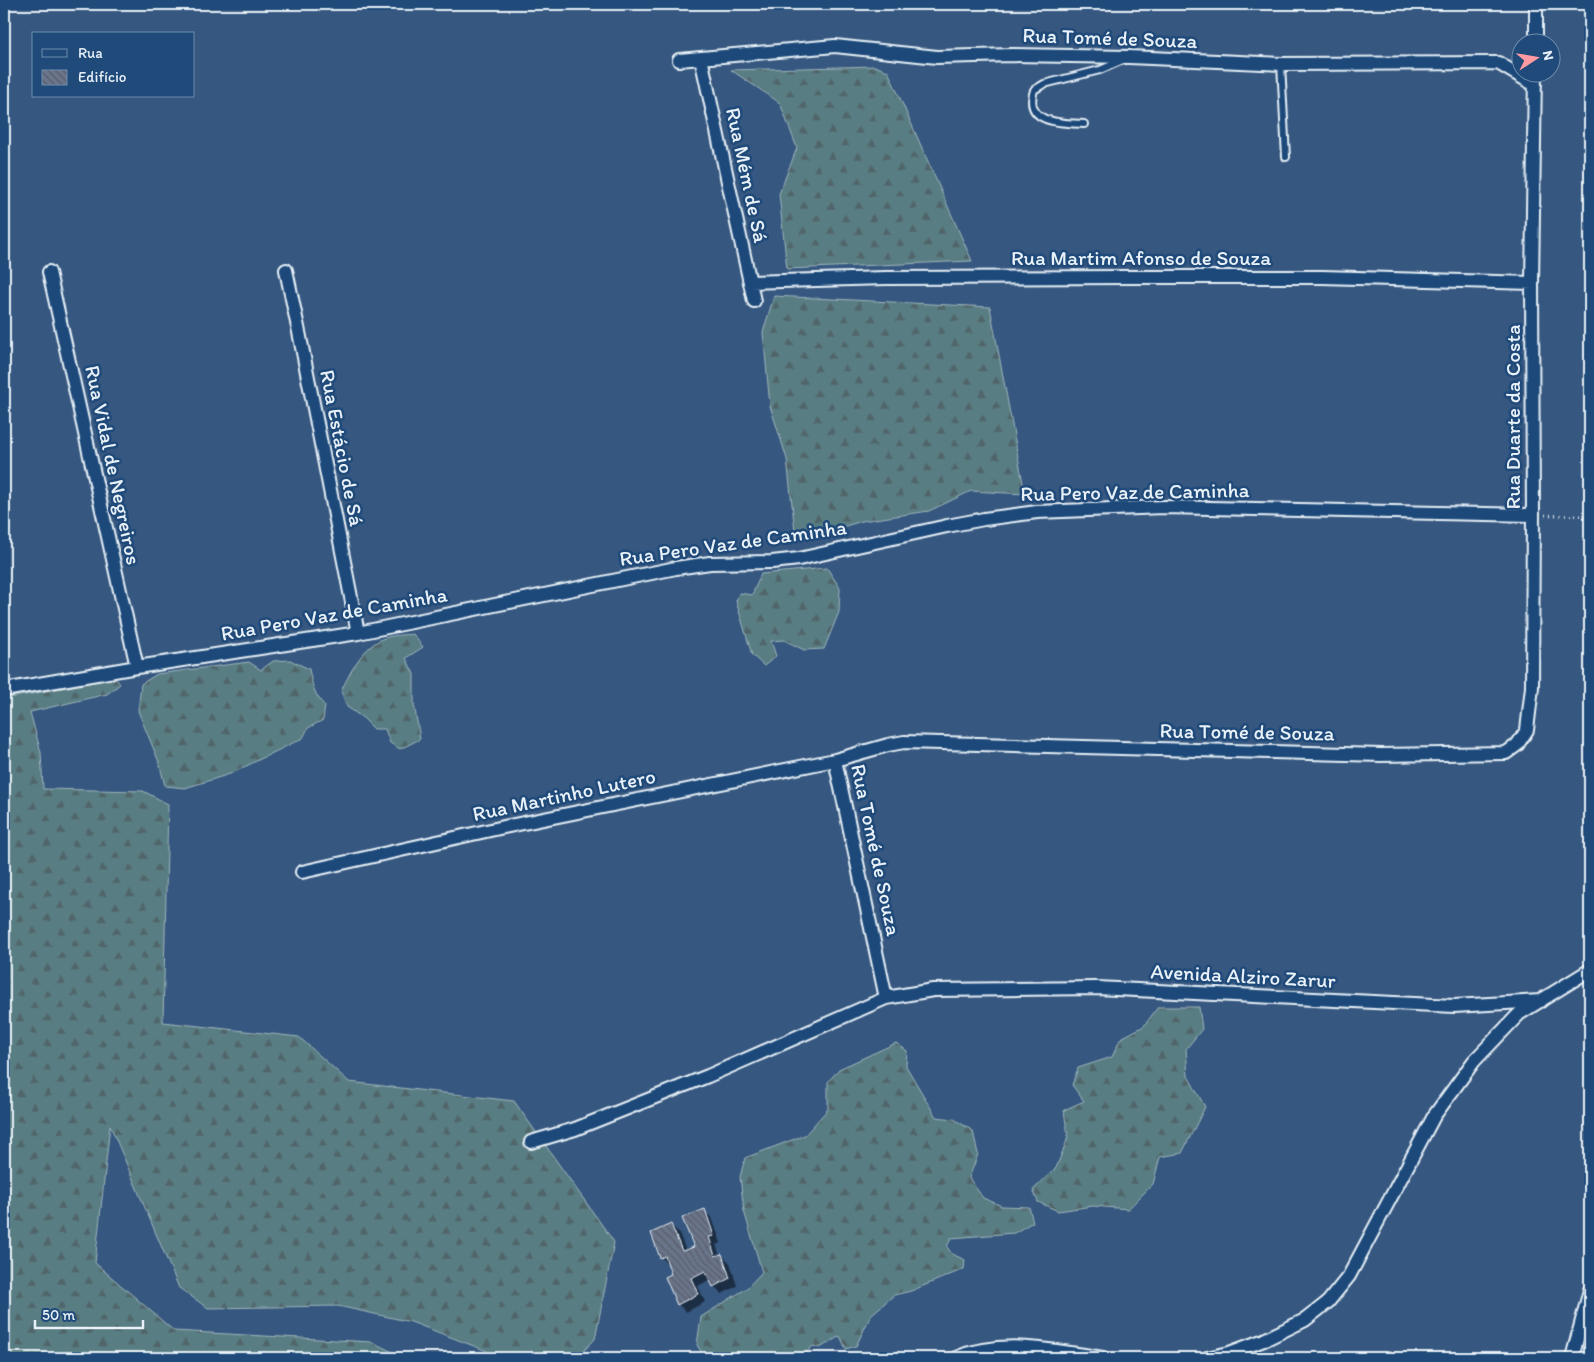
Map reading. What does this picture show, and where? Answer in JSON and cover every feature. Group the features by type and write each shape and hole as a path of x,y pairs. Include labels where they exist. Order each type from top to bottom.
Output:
{"street":[{"path":"1536,4 1536,32"},
{"name":"Rua Tomé de Souza","path":"679,60 835,46 937,57 1013,55 1129,57 1281,64 1498,63 1512,69"},
{"name":"Rua Mém de Sá","path":"701,58 754,301"},
{"name":"Rua Duarte da Costa","path":"1506,753 1517,745 1527,730 1533,634 1532,283 1535,82"},
{"name":"Rua Estácio de Sá","path":"286,270 358,633"},
{"name":"Rua Vidal de Negreiros","path":"49,272 137,667"},
{"name":"Rua Martim Afonso de Souza","path":"750,282 886,278 1322,277 1532,283"},
{"name":"Rua Pero Vaz de Caminha","path":"4,690 137,667 358,633 676,568 710,563 772,562 799,559 947,526 1037,512 1164,507 1533,515"},
{"name":"Rua Tomé de Souza","path":"886,998 878,952 835,760 904,742 1381,755 1506,753"},
{"name":"Rua Martinho Lutero","path":"302,872 504,827 835,760"},
{"name":"Avenida Alziro Zarur","path":"886,998 933,990 1097,988 1454,1006 1541,1001 1590,970"},
{"path":"531,1142 574,1129 699,1080 886,998"},
{"path":"1207,1358 1229,1353 1264,1340 1305,1320 1328,1302 1350,1276 1434,1116 1474,1061 1519,1014 1541,1001"},
{"path":"1572,1358 1590,1290"},
{"path":"956,1358 996,1348 1042,1349 1103,1358"}],"lane":[{"path":"1084,124 1056,122 1041,118 1033,107 1031,99 1034,90 1044,84 1100,70 1129,57"},
{"path":"1281,64 1286,157"}],"path":[{"path":"1533,515 1590,516"}],"green space":[{"path":"875,66 888,71 972,261 787,269 779,194 797,148 780,103 731,70"},
{"path":"774,296 990,307 1025,494 971,491 929,511 862,521 796,541 787,459 770,406 763,332"},
{"path":"827,568 840,588 839,612 824,649 804,650 784,640 771,641 776,656 764,666 752,655 736,601 739,593 752,595 761,574"},
{"path":"413,634 423,647 406,658 414,674 414,704 420,739 400,749 390,743 385,729 374,729 363,718 347,707 341,691 357,661 375,643 397,635"},
{"path":"290,660 309,669 312,684 325,706 323,720 308,728 303,738 230,774 185,788 165,786 159,762 138,711 141,684 157,674 249,662 261,670 273,661"},
{"path":"115,678 120,684 107,694 30,712 41,753 43,789 143,791 168,804 163,1022 299,1037 349,1082 514,1101 614,1242 595,1339 577,1358 494,1358 487,1351 411,1322 338,1306 208,1308 179,1288 110,1125 95,1263 174,1331 372,1342 405,1358 4,1358 4,699"},
{"path":"1158,1007 1199,1007 1202,1029 1186,1049 1188,1076 1205,1107 1182,1153 1160,1157 1153,1184 1128,1209 1093,1206 1058,1211 1038,1202 1033,1190 1056,1168 1068,1138 1064,1110 1084,1101 1072,1085 1078,1068 1112,1057 1121,1038 1144,1026"},
{"path":"896,1043 907,1051 906,1066 936,1117 954,1119 973,1131 978,1154 969,1178 983,1198 1002,1206 1029,1207 1033,1222 1014,1233 951,1238 947,1247 952,1254 965,1260 964,1269 911,1291 894,1295 871,1315 856,1346 846,1349 840,1336 820,1348 813,1346 801,1358 705,1358 697,1345 701,1317 747,1288 762,1272 744,1211 740,1177 745,1158 805,1135 828,1109 828,1082 839,1069"}],"building":[{"path":"705,1209 714,1236 709,1237 715,1256 722,1254 730,1278 713,1287 705,1271 691,1278 698,1294 677,1305 665,1277 671,1274 665,1256 660,1258 651,1233 671,1224 682,1251 694,1247 682,1218"}]}
